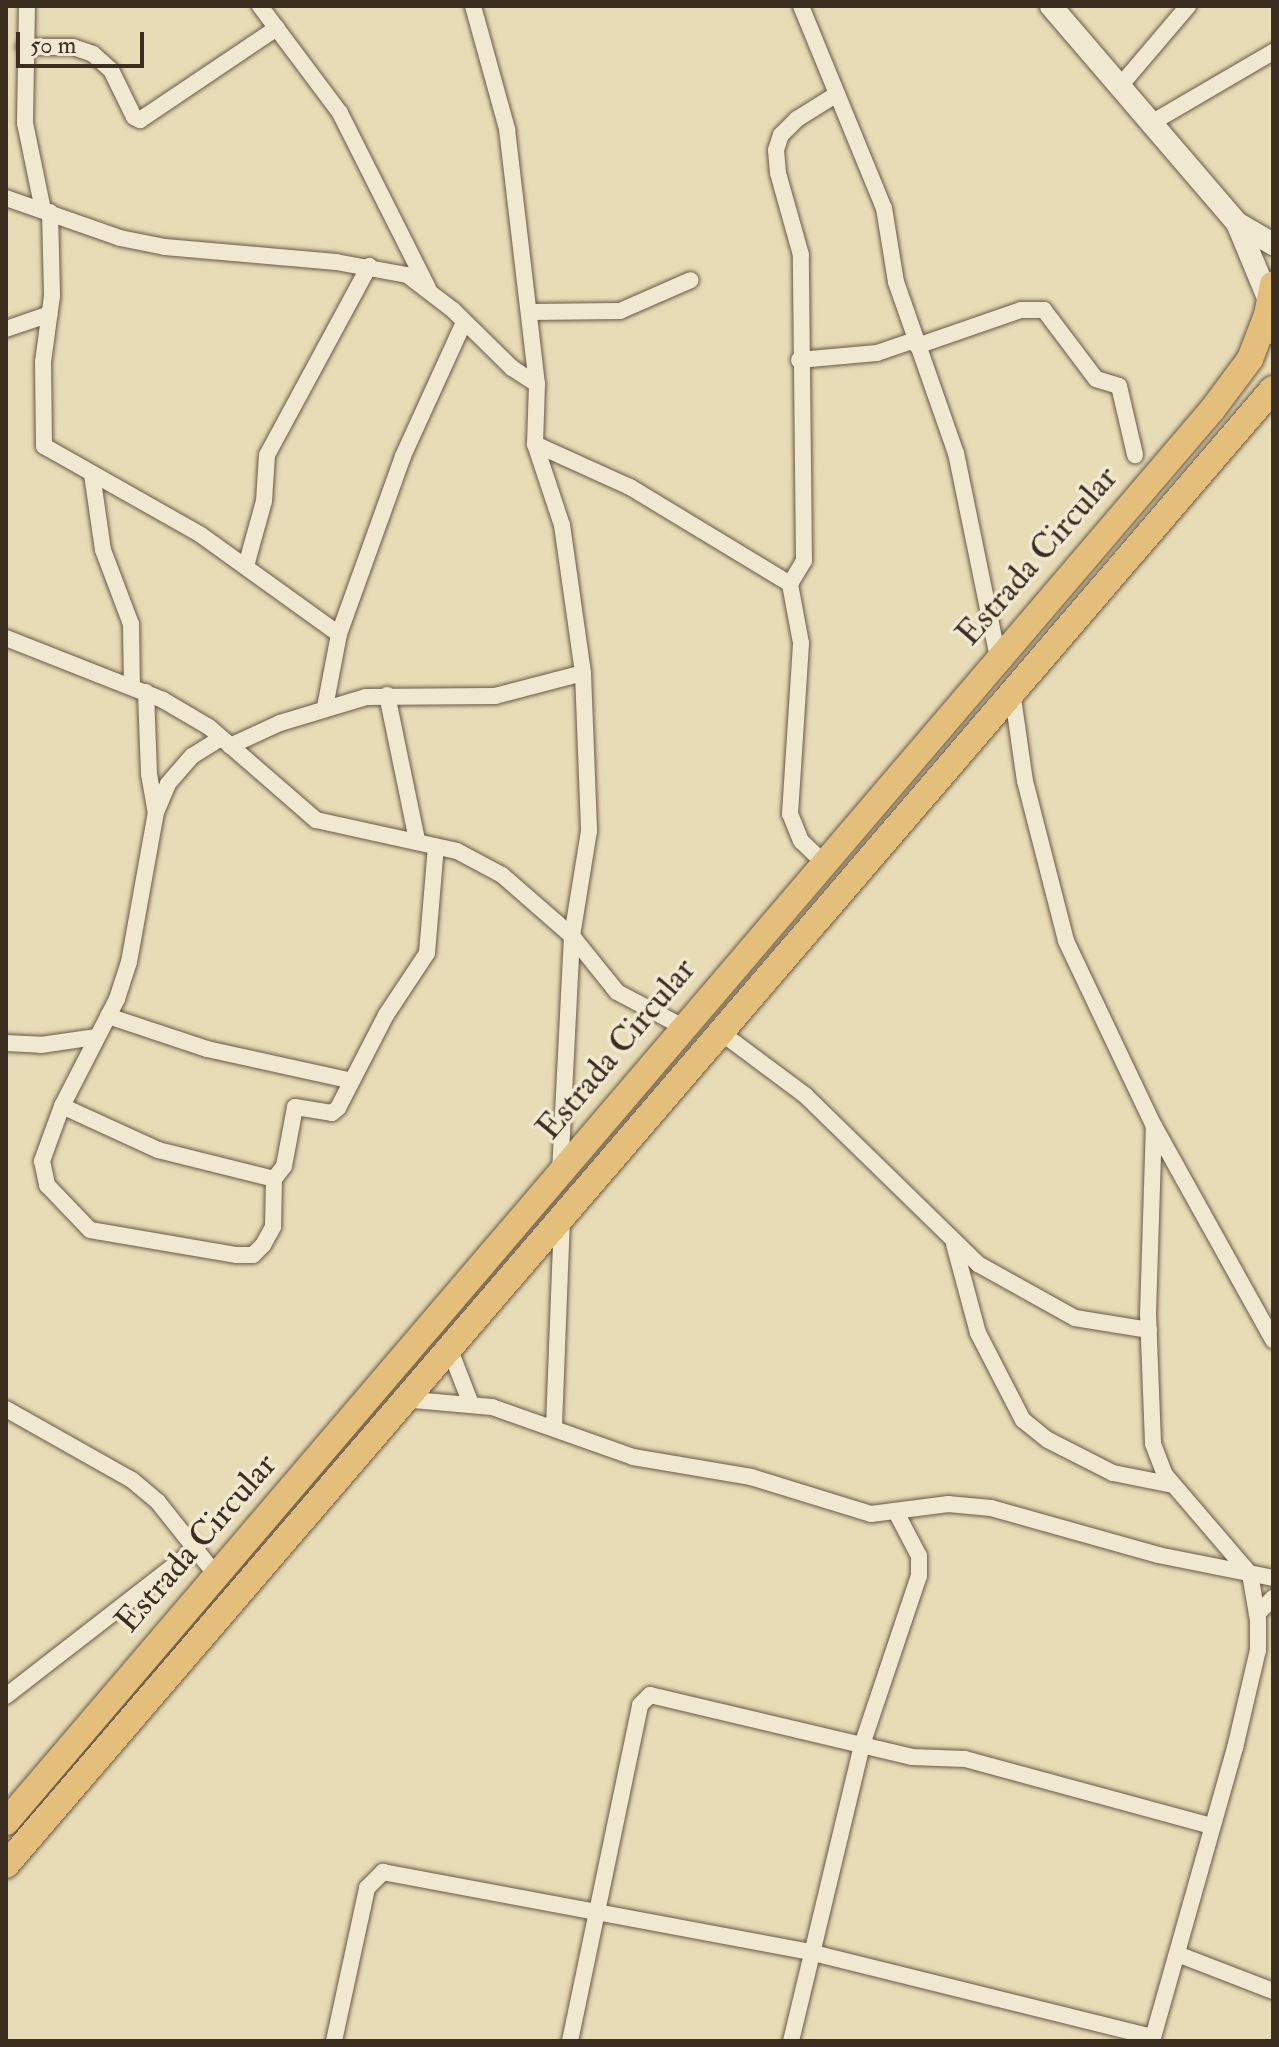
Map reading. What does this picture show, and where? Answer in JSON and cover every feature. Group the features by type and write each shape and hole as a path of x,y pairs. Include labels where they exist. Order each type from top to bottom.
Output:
{"main road":[{"name":"Estrada Circular","path":"6,1822 1237,380 1270,308"},
{"name":"Estrada Circular","path":"6,1865 448,1345 1273,389"}],"street":[{"path":"27,6 25,123 46,211 50,314 42,440 50,452 246,566 339,634"},
{"path":"260,6 355,139 428,288"},
{"path":"473,6 507,129 537,384 535,444 562,525 583,673 589,831 572,936 560,1172"},
{"path":"801,6 884,208 896,282 956,453 998,657"},
{"path":"1051,6 1237,223 1270,308"},
{"path":"1120,86 1188,6"},
{"path":"24,47 73,47 93,54 111,70 134,117 140,120 277,28"},
{"path":"1153,122 1273,52"},
{"path":"823,862 801,841 790,814 801,643 790,584 804,561 799,360 801,255 778,173 776,150 781,135 797,119 837,94"},
{"path":"6,198 120,238 165,247 369,266 407,275 428,288 512,368 537,384"},
{"path":"1237,223 1273,244"},
{"path":"246,566 264,501 267,455 369,266"},
{"path":"530,312 620,311 691,280"},
{"path":"799,360 877,353 1021,310 1044,310 1096,379 1119,386 1135,455"},
{"path":"6,329 50,314"},
{"path":"325,707 339,634 403,456 464,322"},
{"path":"535,444 630,487 790,584"},
{"path":"92,474 103,550 131,624 156,812"},
{"path":"6,638 139,689 226,742 316,820 417,840 502,875 572,936 617,992 683,1027"},
{"path":"436,846 427,953 332,1113 295,1107 284,1166 274,1179 273,1227 253,1255 90,1230 63,1208 43,1173 62,1106 108,1016 129,962 156,812 178,770 226,742 325,707 387,695 495,696 583,673"},
{"path":"1012,690 1025,781 1066,941 1154,1126 1273,1340"},
{"path":"387,695 417,840"},
{"path":"108,1016 207,1049 352,1081"},
{"path":"719,1031 805,1095 954,1244 1056,1310 1107,1325 1149,1330"},
{"path":"6,1043 41,1045 96,1037"},
{"path":"62,1106 158,1150 274,1179"},
{"path":"334,2041 367,1888 383,1872 809,1952 1152,2039 1180,1955 1258,1650 1257,1614 1250,1574 1173,1485 1153,1443 1149,1330 1154,1126"},
{"path":"554,1426 562,1216"},
{"path":"954,1244 978,1333 1023,1420 1048,1440 1113,1473 1173,1485"},
{"path":"448,1345 471,1404"},
{"path":"402,1399 471,1404 554,1426 633,1457 751,1477 871,1514 948,1504 991,1508 1158,1555 1273,1578"},
{"path":"6,1409 132,1480 197,1548 216,1575"},
{"path":"791,2041 809,1952 863,1742 919,1576 919,1556 896,1512"},
{"path":"6,1696 197,1548"},
{"path":"1257,1614 1273,1598"},
{"path":"570,2041 644,1698 650,1695 863,1742 912,1757 965,1759 1211,1826"},
{"path":"1180,1955 1273,1991"}]}
